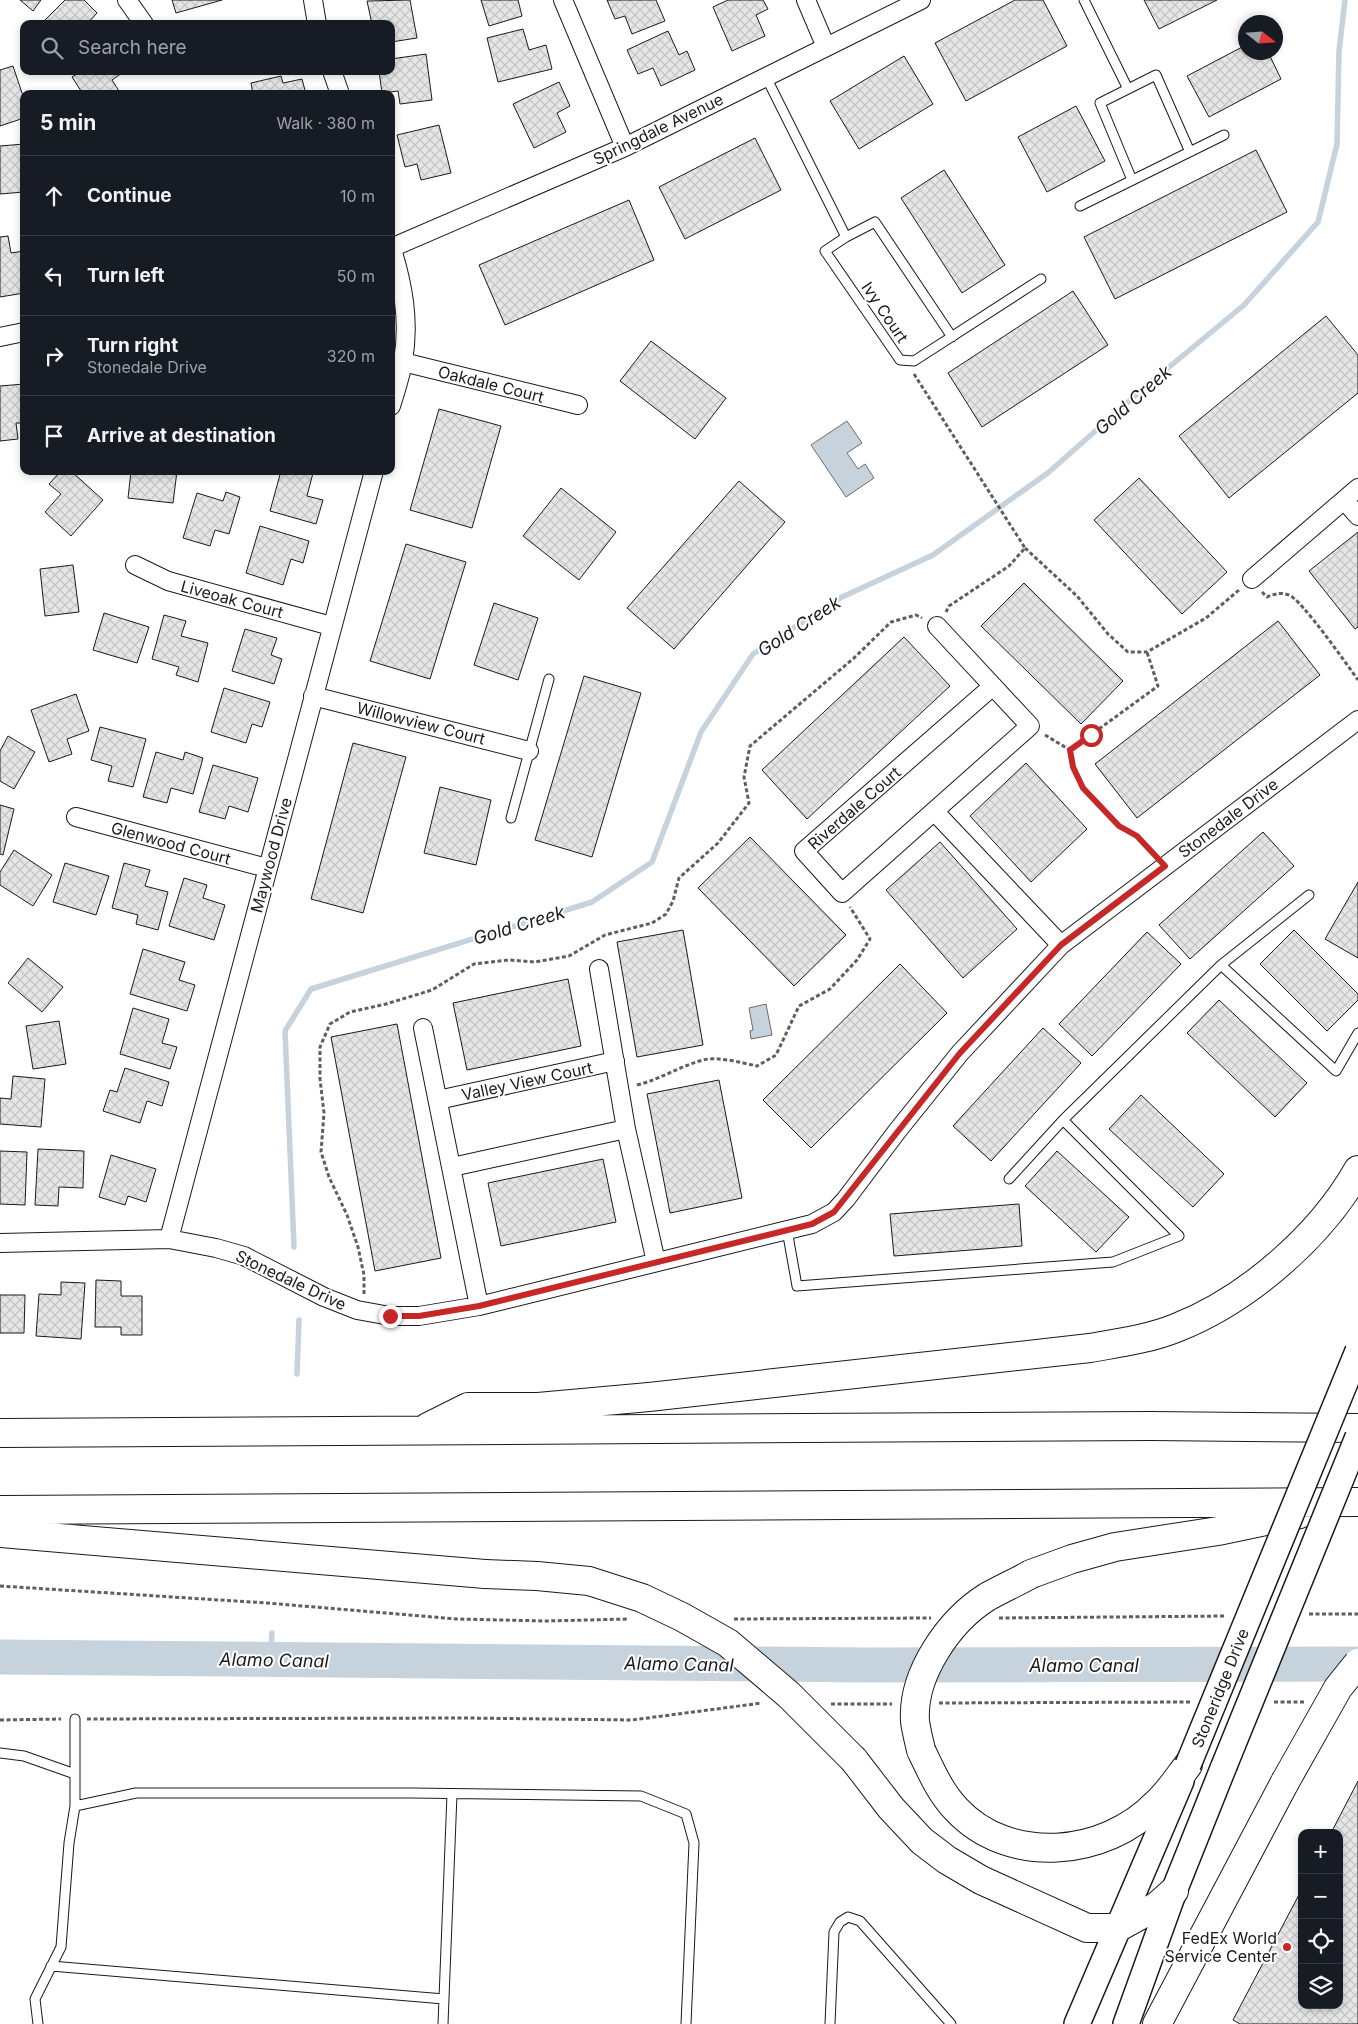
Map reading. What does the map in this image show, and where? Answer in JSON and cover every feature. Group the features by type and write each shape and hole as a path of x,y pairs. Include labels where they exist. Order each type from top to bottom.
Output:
{"highway":[{"path":"420,1430 468,1407 538,1407 649,1397 1090,1348 1134,1340 1167,1331 1217,1308 1257,1282 1294,1250 1327,1214 1358,1170"},
{"path":"0,1433 1141,1426 1350,1432 1358,1416"},
{"path":"1188,1765 1157,1804 1131,1824 1103,1838 1074,1847 1044,1849 1014,1844 984,1831 956,1810 936,1782 921,1750 915,1720 919,1689 930,1657 952,1627 986,1598 1031,1574 1072,1559 1115,1547 1218,1531 1358,1502"},
{"path":"0,1510 1358,1502"},
{"path":"0,1533 589,1581 642,1598 682,1617 728,1643 789,1695 854,1760 891,1808 922,1841 947,1860 981,1880 1087,1928 1117,1928 1157,1906 1174,1891"},
{"path":"1157,2024 1285,1782 1333,1696 1358,1663"}],"main road":[{"name":"Stoneridge Drive","path":"1077,2024 1188,1765 1358,1351"},
{"name":"Stoneridge Drive","path":"1126,2024 1174,1891 1224,1766 1350,1432"}],"street":[{"path":"128,0 141,20"},
{"path":"313,0 316,20"},
{"path":"563,0 625,147"},
{"path":"806,0 826,47"},
{"name":"Springdale Avenue","path":"395,246 625,147 921,0"},
{"path":"333,75 339,90"},
{"path":"395,261 402,285 407,322 403,362 395,391"},
{"path":"0,337 20,333"},
{"name":"Oakdale Court","path":"403,362 578,405"},
{"name":"Maywood Drive","path":"169,1239 331,626 373,475"},
{"path":"1252,579 1358,488"},
{"path":"1344,500 1358,516"},
{"name":"Liveoak Court","path":"135,565 168,581 331,626"},
{"path":"842,893 1030,726 937,626"},
{"name":"Riverdale Court","path":"842,893 804,851 993,686"},
{"name":"Willowview Court","path":"314,696 529,751"},
{"name":"Stonedale Drive","path":"0,1243 169,1239 216,1248 244,1256 324,1298 364,1311 390,1316 419,1316 479,1306 812,1224 834,1212 960,1053 1061,945 1358,720"},
{"path":"934,811 1061,945"},
{"name":"Glenwood Court","path":"76,818 267,868"},
{"name":"Valley View Court","path":"600,969 626,1129 656,1262"},
{"name":"Valley View Court","path":"423,1028 479,1306"},
{"name":"Valley View Court","path":"438,1100 615,1061"},
{"path":"452,1167 626,1129"}],"lane":[{"path":"1084,0 1128,89"},
{"path":"1132,180 1100,103 1156,75 1190,152"},
{"path":"766,77 846,237"},
{"path":"1080,206 1224,135"},
{"name":"Ivy Court","path":"952,337 875,222 846,237 825,251 900,360 914,361 952,337 1041,279"},
{"path":"511,818 549,679"},
{"path":"1009,1179 1064,1120 1221,965 1309,895"},
{"path":"1221,965 1336,1071 1358,1033"},
{"path":"787,1230 797,1286 1113,1262 1179,1236 1064,1120"},
{"path":"38,2024 35,1999 61,1947 69,1843 75,1806 75,1719"},
{"path":"0,1753 24,1756 75,1774"},
{"path":"75,1806 136,1794 641,1796 686,1814 694,1843 686,2024"},
{"path":"443,2024 452,1794"},
{"path":"830,2024 834,1932 840,1922 848,1917 860,1921 951,2024"},
{"path":"51,1966 444,1999"}],"path":[{"path":"914,361 915,376 1025,548 1077,596 1108,634 1128,652 1147,652 1206,618 1252,579 1267,598 1277,593 1291,595 1315,622 1358,680"},
{"path":"364,1311 364,1275 358,1247 347,1215 329,1177 321,1152 324,1113 320,1079 320,1047 330,1024 350,1012 386,1004 432,990 474,964 509,960 535,962 569,956 605,935 652,923 666,914 673,901 679,878 718,843 749,803 744,777 750,746 854,658 891,622 916,615 937,626 949,606 1009,566 1025,548"},
{"path":"1070,750 1158,686 1147,652"},
{"path":"1030,726 1070,750 1073,767 1083,788 1119,826 1137,836 1165,866"},
{"path":"619,1089 655,1081 704,1059 732,1060 757,1066 776,1055 800,1006 830,988 858,960 870,939 842,893"},
{"path":"933,1703 1195,1702"},
{"path":"1272,1702 1310,1702"},
{"path":"0,1720 475,1718 632,1720 753,1703 772,1703"},
{"path":"827,1704 894,1704"}],"shaded area":[{"path":"847,421 862,443 847,453 858,469 865,464 874,478 846,497 811,445"},
{"path":"766,1004 772,1035 751,1039 750,1031 753,1030 749,1008"}],"building":[{"path":"20,0 41,0 33,11"},
{"path":"65,0 84,0 97,13 91,20 45,20"},
{"path":"172,0 222,0 176,13"},
{"path":"410,0 417,38 395,41 395,20 371,20 367,1"},
{"path":"481,0 518,0 522,16 489,26"},
{"path":"607,0 656,0 665,21 632,34 625,16 615,19"},
{"path":"728,0 763,0 768,9 756,15 765,36 732,51 713,7"},
{"path":"1015,0 1043,0 1067,46 966,101 935,43"},
{"path":"1144,0 1217,0 1159,29"},
{"path":"523,29 529,50 546,45 552,69 498,82 487,38"},
{"path":"668,31 679,55 687,51 695,70 661,86 653,68 638,74 627,50"},
{"path":"1238,49 1238,60 1272,60 1281,79 1209,117 1187,76"},
{"path":"426,54 432,100 400,104 398,91 382,90 380,75 395,75 395,58"},
{"path":"904,56 933,104 859,149 830,101"},
{"path":"13,66 21,90 20,119 0,126 0,70"},
{"path":"75,75 119,75 112,80 118,90 80,90 72,77"},
{"path":"281,76 283,83 302,79 305,90 252,90 251,83"},
{"path":"559,82 570,106 557,113 566,132 534,148 513,104"},
{"path":"1076,106 1105,161 1047,192 1018,137"},
{"path":"439,125 451,173 421,180 417,164 405,167 397,135"},
{"path":"755,138 781,190 685,239 659,187"},
{"path":"20,144 20,192 0,194 0,146"},
{"path":"1256,150 1287,212 1115,299 1084,237"},
{"path":"944,170 1005,265 962,293 901,198"},
{"path":"629,200 654,260 505,325 479,265"},
{"path":"8,236 11,253 20,252 20,294 0,297 0,237"},
{"path":"1073,291 1108,345 982,427 948,373"},
{"path":"1326,316 1358,355 1358,393 1229,498 1179,436"},
{"path":"651,341 726,398 695,439 620,381"},
{"path":"20,384 20,423 16,423 18,439 0,441 0,386"},
{"path":"439,409 501,426 472,528 410,510"},
{"path":"57,475 75,475 103,500 71,536 45,512 61,494 49,484"},
{"path":"131,475 176,475 173,503 128,498"},
{"path":"280,475 312,475 307,496 323,500 316,524 270,511"},
{"path":"1139,478 1227,572 1182,614 1094,520"},
{"path":"739,481 785,522 674,649 627,608"},
{"path":"561,488 616,532 579,580 523,536"},
{"path":"226,492 240,497 229,534 215,530 210,546 183,538 197,493 223,501"},
{"path":"260,526 309,541 303,563 291,559 283,585 246,573"},
{"path":"1358,532 1358,627 1355,629 1309,571"},
{"path":"406,544 466,562 430,679 370,661"},
{"path":"73,565 79,612 45,616 40,569"},
{"path":"1024,583 1123,681 1081,724 981,626"},
{"path":"494,603 538,618 518,680 474,665"},
{"path":"104,613 149,627 137,663 93,650"},
{"path":"164,615 186,621 181,636 208,643 198,682 176,675 179,667 152,659"},
{"path":"1278,621 1320,675 1137,818 1095,764"},
{"path":"245,629 277,638 271,655 282,659 274,684 232,671"},
{"path":"904,637 950,686 807,819 762,770"},
{"path":"584,676 641,693 592,857 535,840"},
{"path":"224,688 270,702 262,727 252,724 246,743 211,732"},
{"path":"76,694 89,731 67,739 72,754 49,762 31,710"},
{"path":"100,727 146,739 133,787 108,781 112,766 91,760"},
{"path":"8,736 35,752 14,789 0,781 0,751"},
{"path":"353,743 406,757 363,913 311,899"},
{"path":"156,752 183,760 185,752 203,758 193,794 171,788 167,803 143,797"},
{"path":"1026,763 1087,829 1031,882 970,816"},
{"path":"213,765 258,778 248,812 229,806 225,819 199,812"},
{"path":"440,787 491,800 476,865 424,853"},
{"path":"0,805 14,809 3,855 0,854"},
{"path":"1263,832 1294,866 1190,959 1159,925"},
{"path":"750,837 846,935 794,986 698,888"},
{"path":"940,842 1017,929 963,978 886,890"},
{"path":"14,850 52,875 33,906 0,885 0,872"},
{"path":"65,863 109,876 96,915 53,902"},
{"path":"124,863 150,870 145,886 168,892 158,930 136,924 138,915 112,908"},
{"path":"184,878 207,885 203,898 225,905 214,940 169,926"},
{"path":"1358,882 1358,958 1325,939"},
{"path":"683,930 703,1045 637,1057 617,942"},
{"path":"1294,930 1358,994 1358,1000 1327,1031 1260,964"},
{"path":"1147,932 1181,964 1092,1056 1059,1024"},
{"path":"143,949 185,962 179,980 195,985 187,1011 130,994"},
{"path":"28,958 63,987 42,1012 8,983"},
{"path":"900,964 947,1013 811,1148 763,1100"},
{"path":"568,979 581,1046 467,1070 453,1003"},
{"path":"1219,1000 1307,1083 1275,1117 1187,1033"},
{"path":"133,1008 169,1019 162,1043 177,1047 170,1069 120,1054"},
{"path":"59,1021 66,1064 33,1069 26,1026"},
{"path":"397,1024 441,1258 375,1271 331,1037"},
{"path":"1043,1028 1081,1063 991,1161 953,1126"},
{"path":"125,1068 169,1082 162,1106 147,1101 140,1123 103,1111 110,1090 117,1092"},
{"path":"13,1076 45,1079 41,1127 0,1124 0,1098 11,1099"},
{"path":"719,1080 742,1198 670,1213 647,1094"},
{"path":"1141,1095 1224,1174 1193,1207 1109,1129"},
{"path":"38,1149 84,1151 83,1188 59,1187 58,1206 35,1205"},
{"path":"0,1151 27,1152 25,1205 0,1204"},
{"path":"1057,1151 1129,1217 1096,1252 1025,1186"},
{"path":"111,1155 156,1169 146,1202 128,1196 125,1205 99,1197"},
{"path":"603,1159 616,1222 501,1246 488,1183"},
{"path":"1019,1204 1022,1246 894,1256 890,1214"},
{"path":"96,1280 121,1281 121,1296 142,1296 142,1335 121,1335 121,1327 95,1327"},
{"path":"61,1282 85,1283 81,1339 36,1336 39,1294 61,1295"},
{"path":"0,1295 25,1295 24,1333 0,1333"},
{"name":"FedEx World Service Center","path":"1358,1781 1358,2024 1240,2024 1233,2020 1298,1897 1298,2009 1343,2009 1343,1829 1333,1829"}],"waterway":[{"name":"Gold Creek","path":"294,1247 285,1031 311,989 592,902 652,862 701,732 753,654 840,598 933,555 1049,472 1145,387 1244,305 1318,222 1337,144 1339,51 1345,0"},
{"name":"Gold Creek","path":"297,1374 299,1320"},
{"name":"Gold Creek","path":"270,1661 272,1633"},
{"name":"Alamo Canal","path":"0,1657 865,1665 1358,1664"}],"place":[{"name":"FedEx World Service Center","path":"1287,1947"}],"route":[{"path":"390,1316 419,1316 479,1306 812,1224 834,1212 960,1053 1061,945 1165,866 1137,836 1119,826 1083,788 1073,767 1070,750 1091,735"}]}
